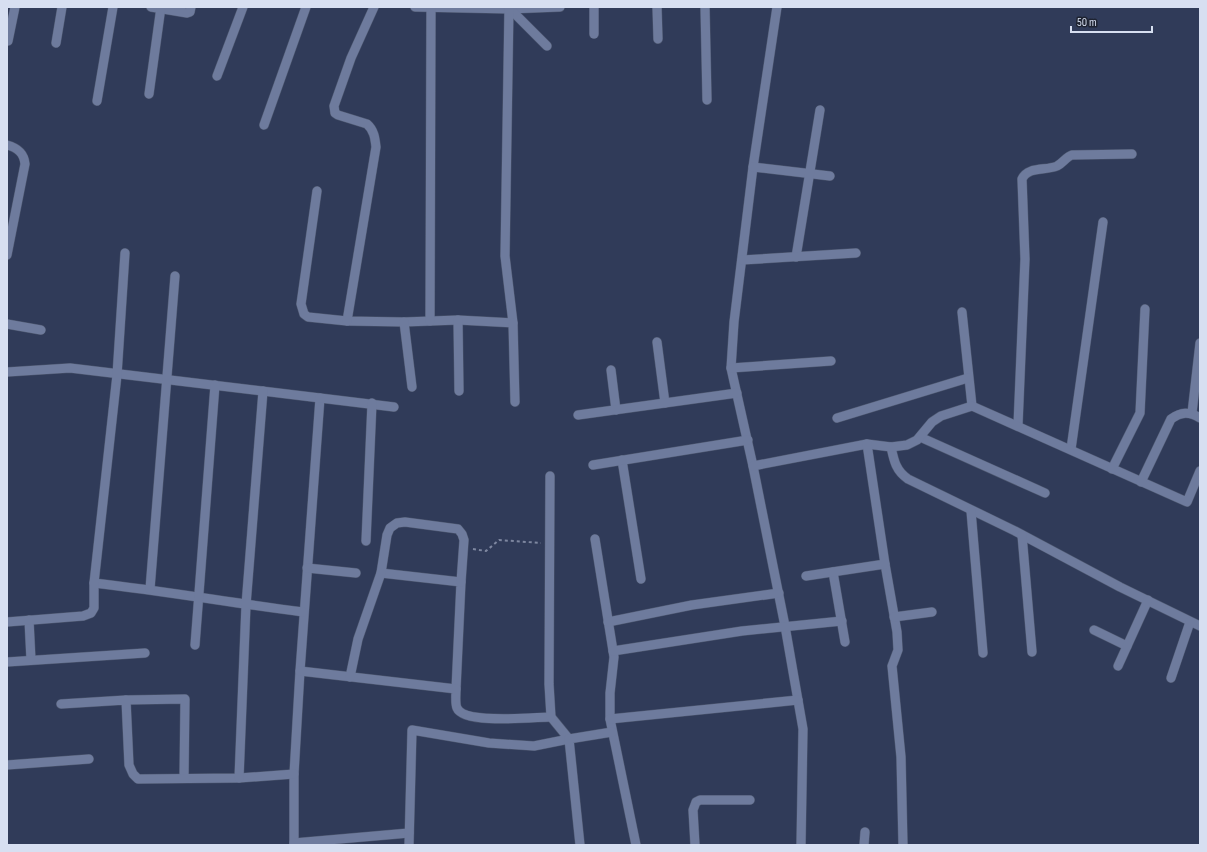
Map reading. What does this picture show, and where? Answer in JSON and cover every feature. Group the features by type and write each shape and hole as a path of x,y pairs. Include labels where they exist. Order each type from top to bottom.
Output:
{"street":[{"path":"8,41 15,7"},
{"path":"56,43 62,7"},
{"path":"97,101 113,7"},
{"path":"151,7 187,13 190,12 191,7"},
{"path":"217,76 243,7"},
{"path":"264,125 306,7"},
{"path":"347,321 375,140 371,127 367,124 338,115 335,113 334,106 351,58 374,7"},
{"path":"415,7 560,7"},
{"path":"594,7 594,34"},
{"path":"658,7 658,39"},
{"path":"705,7 707,100"},
{"path":"778,7 753,167 734,322 731,368 748,440 779,593 803,729 802,845"},
{"path":"149,94 161,8"},
{"path":"430,321 431,8"},
{"path":"509,8 547,46"},
{"path":"509,8 505,256 513,323 515,402"},
{"path":"796,257 820,110"},
{"path":"7,145 20,151 24,157 25,164 7,255"},
{"path":"1018,425 1025,259 1022,179 1024,174 1057,166 1067,157 1072,155 1132,154"},
{"path":"753,167 830,176"},
{"path":"317,191 302,310 308,317 347,321 404,322 458,320 513,323"},
{"path":"1071,450 1103,222"},
{"path":"7,622 91,614 94,608 94,583 116,375 125,253"},
{"path":"742,260 856,253"},
{"path":"150,589 168,380 175,276"},
{"path":"1112,469 1140,413 1146,309"},
{"path":"962,312 972,406"},
{"path":"458,320 459,391"},
{"path":"404,322 412,387"},
{"path":"7,324 42,330"},
{"path":"657,342 665,403"},
{"path":"1141,482 1171,419 1178,414 1196,415 1200,343"},
{"path":"731,368 831,361"},
{"path":"7,372 70,368 116,375 372,403 394,407"},
{"path":"611,370 616,410"},
{"path":"837,418 968,378"},
{"path":"195,645 215,385"},
{"path":"239,778 246,604 263,391"},
{"path":"578,415 737,393"},
{"path":"320,398 303,612 294,774 294,844 409,833"},
{"path":"366,541 372,403"},
{"path":"753,466 868,444 891,447 907,445 920,437 932,422 941,416 972,406 1018,425 1187,502 1200,471"},
{"path":"920,437 1045,493"},
{"path":"593,465 748,440"},
{"path":"868,444 898,650 892,666 900,757 903,845"},
{"path":"891,447 895,465 900,473 908,480 1022,535 1200,626"},
{"path":"622,460 641,580"},
{"path":"550,476 549,684 551,717 569,739 580,845"},
{"path":"971,511 983,652"},
{"path":"350,677 358,639 381,573 387,535 390,528 397,523 405,522 458,530 462,534 464,548 456,690 457,708 461,713 486,720 551,717"},
{"path":"1022,535 1032,652"},
{"path":"595,539 613,651 614,668 610,693 610,719 636,845"},
{"path":"806,576 885,564"},
{"path":"307,568 356,573"},
{"path":"833,572 845,642"},
{"path":"381,573 461,582"},
{"path":"94,583 198,595 246,604 303,612"},
{"path":"608,622 692,605 779,593"},
{"path":"1118,666 1148,600"},
{"path":"894,617 932,612"},
{"path":"29,620 31,660"},
{"path":"613,651 785,626 842,621"},
{"path":"1171,678 1190,622"},
{"path":"1094,630 1127,646"},
{"path":"7,662 144,653"},
{"path":"300,671 456,690"},
{"path":"61,704 126,700 185,699 184,778"},
{"path":"126,700 129,766 133,774 138,779 239,778 294,774"},
{"path":"610,719 798,700"},
{"path":"409,845 412,730 489,743 534,746 612,732"},
{"path":"7,765 89,759"},
{"path":"695,845 694,810 696,802 700,800 750,800"},
{"path":"864,845 865,832"}],"path":[{"path":"464,548 486,551 499,540 550,543"}]}
